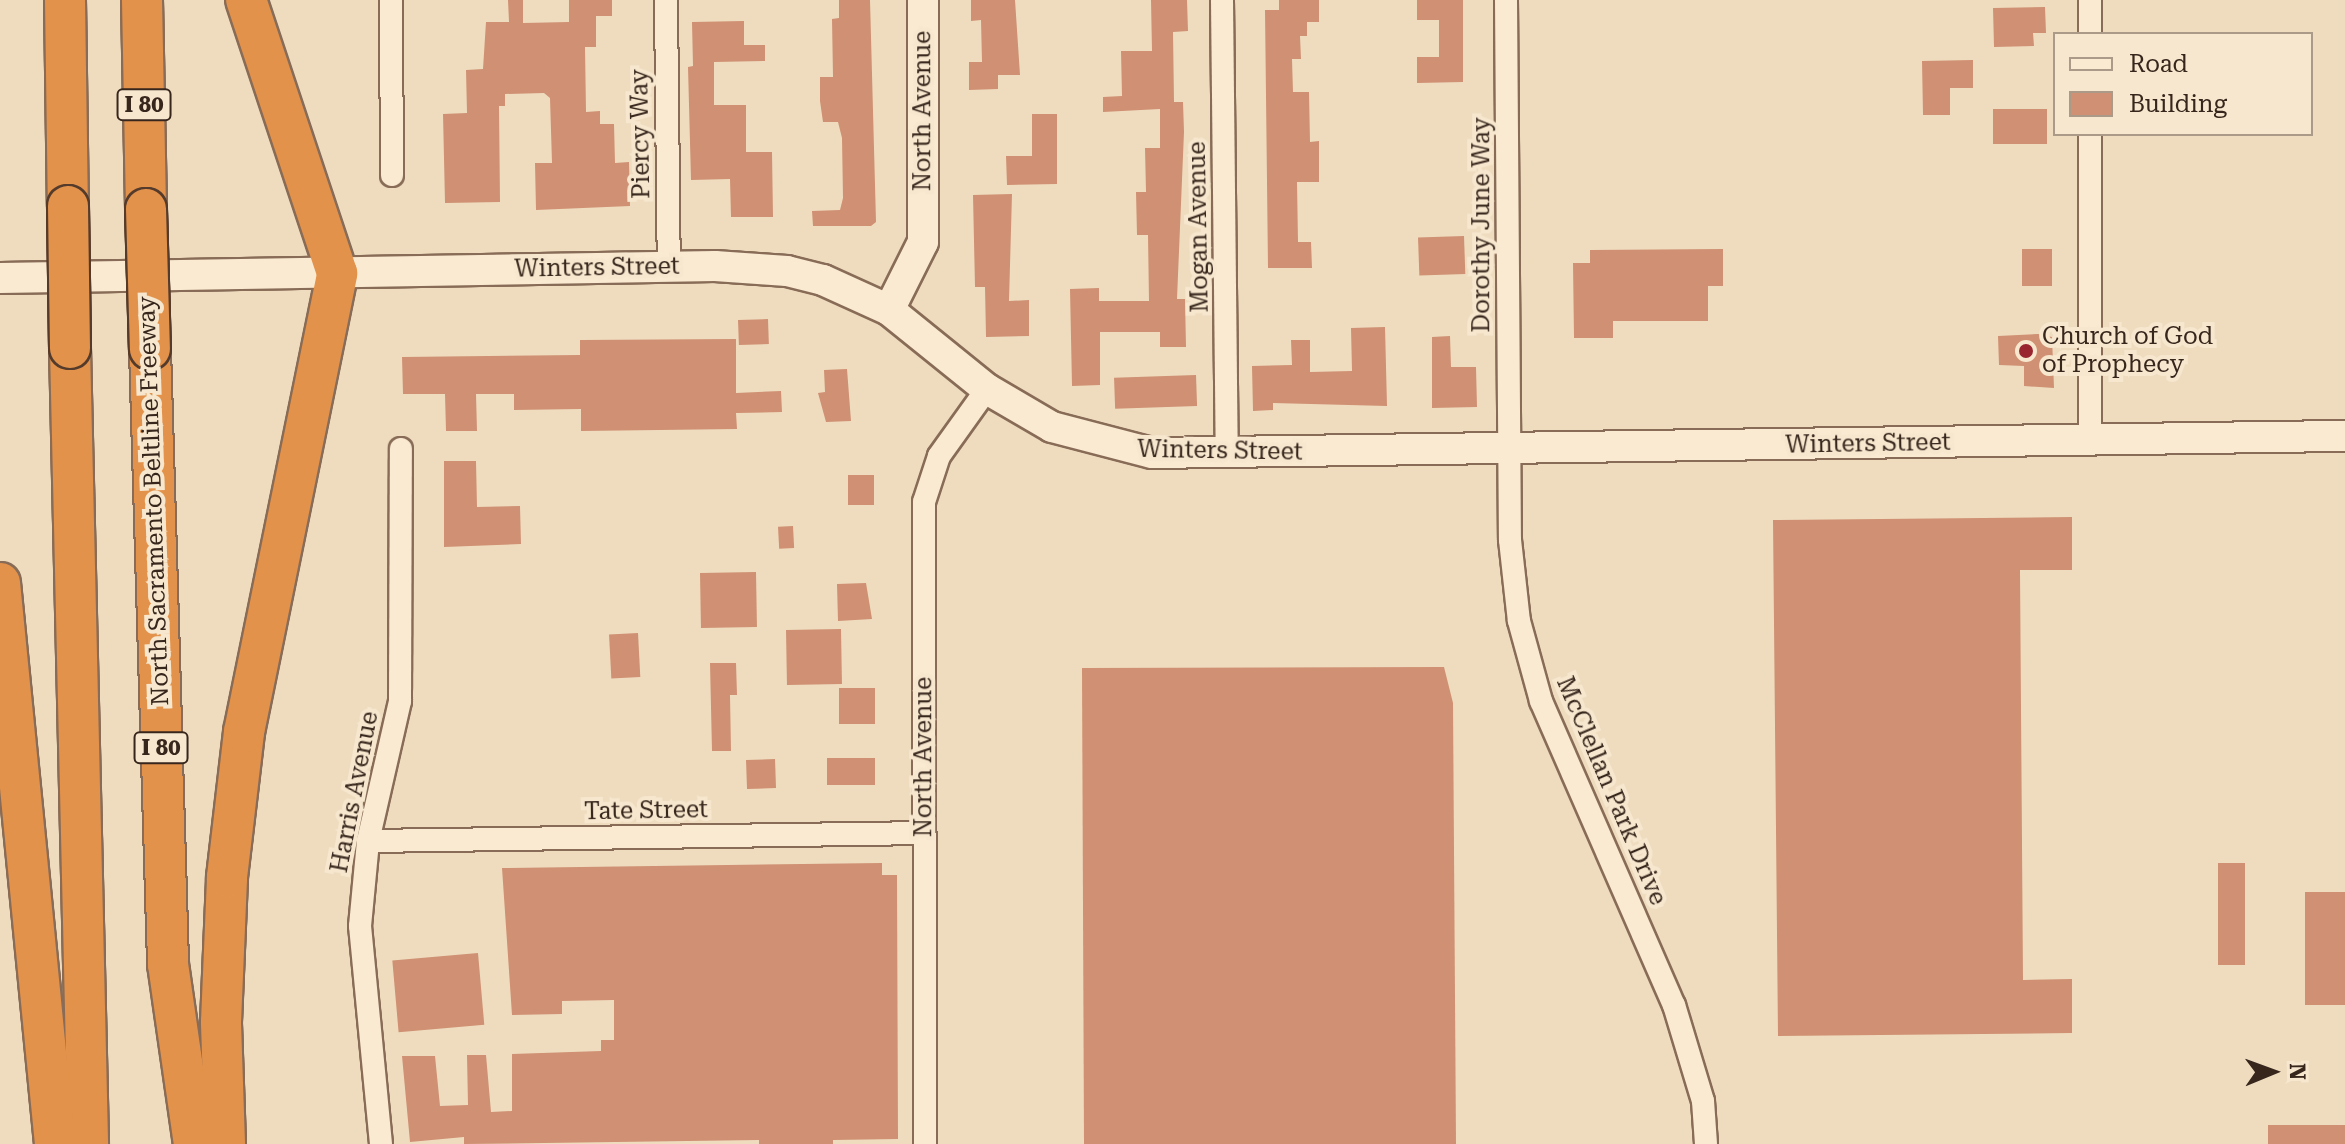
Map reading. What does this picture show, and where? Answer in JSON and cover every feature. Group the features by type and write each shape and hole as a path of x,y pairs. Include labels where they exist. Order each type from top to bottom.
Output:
{"highway":[{"path":"65,0 70,348 72,1140"},
{"name":"North Sacramento Beltline Freeway","path":"142,0 168,964 194,1144"},
{"path":"225,1144 221,1022 227,891 244,732 337,273 246,0"},
{"path":"0,583 72,1140"}],"main road":[{"name":"North Avenue","path":"889,310 923,242 923,0"},
{"name":"Winters Street","path":"0,278 669,267 787,271 853,291 889,310 987,389 1084,439 1152,453 2345,436"}],"street":[{"path":"391,0 392,175"},
{"name":"Piercy Way","path":"666,0 669,267"},
{"name":"Mogan Avenue","path":"1222,0 1227,454"},
{"name":"Dorothy June Way","path":"1506,0 1509,449"},
{"path":"2090,0 2090,32"},
{"path":"2090,136 2090,441"},
{"name":"North Avenue","path":"925,1144 924,502 939,456 987,389"},
{"name":"Harris Avenue","path":"381,1144 361,959 368,841 400,701 401,449"},
{"name":"McClellan Park Drive","path":"1509,449 1510,540 1519,621 1541,701 1674,1005 1703,1101 1706,1144"},
{"name":"Tate Street","path":"368,841 924,833"}],"building":[{"path":"508,0 523,0 523,23 569,22 569,0 612,0 612,16 596,16 596,47 585,47 586,112 600,111 600,124 614,124 615,163 629,162 630,206 536,210 535,163 552,163 550,98 544,93 505,94 505,106 499,106 500,202 445,203 443,114 467,113 466,70 483,69 486,22 509,22"},
{"path":"839,0 870,0 876,222 871,226 813,226 812,211 840,210 843,198 842,138 838,122 823,122 820,101 820,77 833,77 832,19 839,18"},
{"path":"971,0 1015,0 1020,75 998,75 998,89 969,90 969,62 982,62 981,20 971,21"},
{"path":"1151,0 1187,0 1188,31 1173,32 1174,102 1183,102 1177,299 1185,299 1186,347 1160,347 1160,332 1100,332 1100,385 1072,386 1070,289 1099,288 1099,301 1149,301 1148,235 1137,235 1136,192 1146,192 1145,148 1160,148 1160,109 1103,112 1103,97 1122,96 1121,51 1152,51"},
{"path":"1279,0 1319,0 1319,22 1307,22 1307,36 1300,36 1301,59 1292,59 1293,92 1309,92 1310,142 1319,141 1319,182 1297,182 1298,242 1311,242 1312,268 1268,268 1265,10 1279,10"},
{"path":"1417,0 1463,0 1463,82 1417,83 1417,57 1439,57 1439,20 1417,20"},
{"path":"2045,7 2046,33 2033,33 2034,46 1994,47 1993,8"},
{"path":"744,21 744,45 765,45 765,61 714,62 714,105 746,105 746,152 772,152 773,217 731,217 730,179 691,180 688,67 693,66 692,22"},
{"path":"1973,60 1973,88 1950,88 1950,115 1923,115 1922,61"},
{"path":"1993,109 2047,109 2047,144 1993,144"},
{"path":"1032,114 1057,114 1057,184 1007,185 1006,156 1032,156"},
{"path":"1012,194 1009,301 1029,300 1029,336 986,337 985,287 975,287 973,195"},
{"path":"1464,236 1465,274 1419,276 1418,238"},
{"path":"1723,249 1723,286 1708,286 1708,321 1613,321 1613,338 1574,338 1573,263 1590,263 1590,250"},
{"path":"2022,249 2052,249 2052,286 2022,286"},
{"path":"768,319 769,344 739,345 738,320"},
{"path":"1385,327 1387,406 1273,403 1273,410 1253,411 1252,366 1292,365 1291,340 1310,340 1310,372 1352,371 1351,328"},
{"name":"Church of God of Prophecy","path":"2038,334 2052,337 2054,388 2024,386 2024,366 1999,365 1998,336"},
{"path":"1450,336 1451,367 1476,367 1477,407 1432,408 1432,337"},
{"path":"736,339 736,393 781,391 782,412 736,413 737,429 581,431 581,409 514,410 514,394 476,394 477,431 446,431 445,394 403,394 402,357 580,355 580,340"},
{"path":"847,369 851,421 826,422 818,393 825,392 824,370"},
{"path":"1196,375 1197,406 1115,409 1114,378"},
{"path":"444,461 476,461 477,507 520,506 521,544 444,547"},
{"path":"848,475 874,475 874,505 848,505"},
{"path":"2072,517 2072,570 2020,570 2023,980 2072,979 2072,1033 1778,1036 1773,520"},
{"path":"793,526 794,548 779,549 778,527"},
{"path":"756,572 757,627 701,628 700,573"},
{"path":"866,583 872,619 838,621 837,584"},
{"path":"841,629 842,684 787,685 786,630"},
{"path":"638,633 640,677 611,678 609,635"},
{"path":"710,663 736,663 737,695 730,695 731,751 712,751"},
{"path":"1444,667 1453,703 1456,1144 1084,1144 1082,668"},
{"path":"839,688 875,688 875,724 839,724"},
{"path":"827,758 875,758 875,785 827,785"},
{"path":"775,759 776,788 747,789 746,760"},
{"path":"882,863 882,875 897,875 898,1139 833,1140 833,1144 759,1144 759,1140 464,1144 464,1137 410,1142 402,1056 435,1056 440,1106 468,1105 467,1055 486,1055 491,1112 512,1111 512,1054 601,1051 601,1040 614,1040 614,1000 562,1001 562,1014 512,1015 502,868"},
{"path":"2218,863 2245,863 2245,965 2218,965"},
{"path":"2305,892 2345,892 2345,1005 2305,1005"},
{"path":"478,953 484,1025 399,1032 392,960"},
{"path":"2268,1125 2345,1125 2345,1144 2268,1144"}],"place":[{"name":"Church of God of Prophecy","path":"2026,351"}]}
